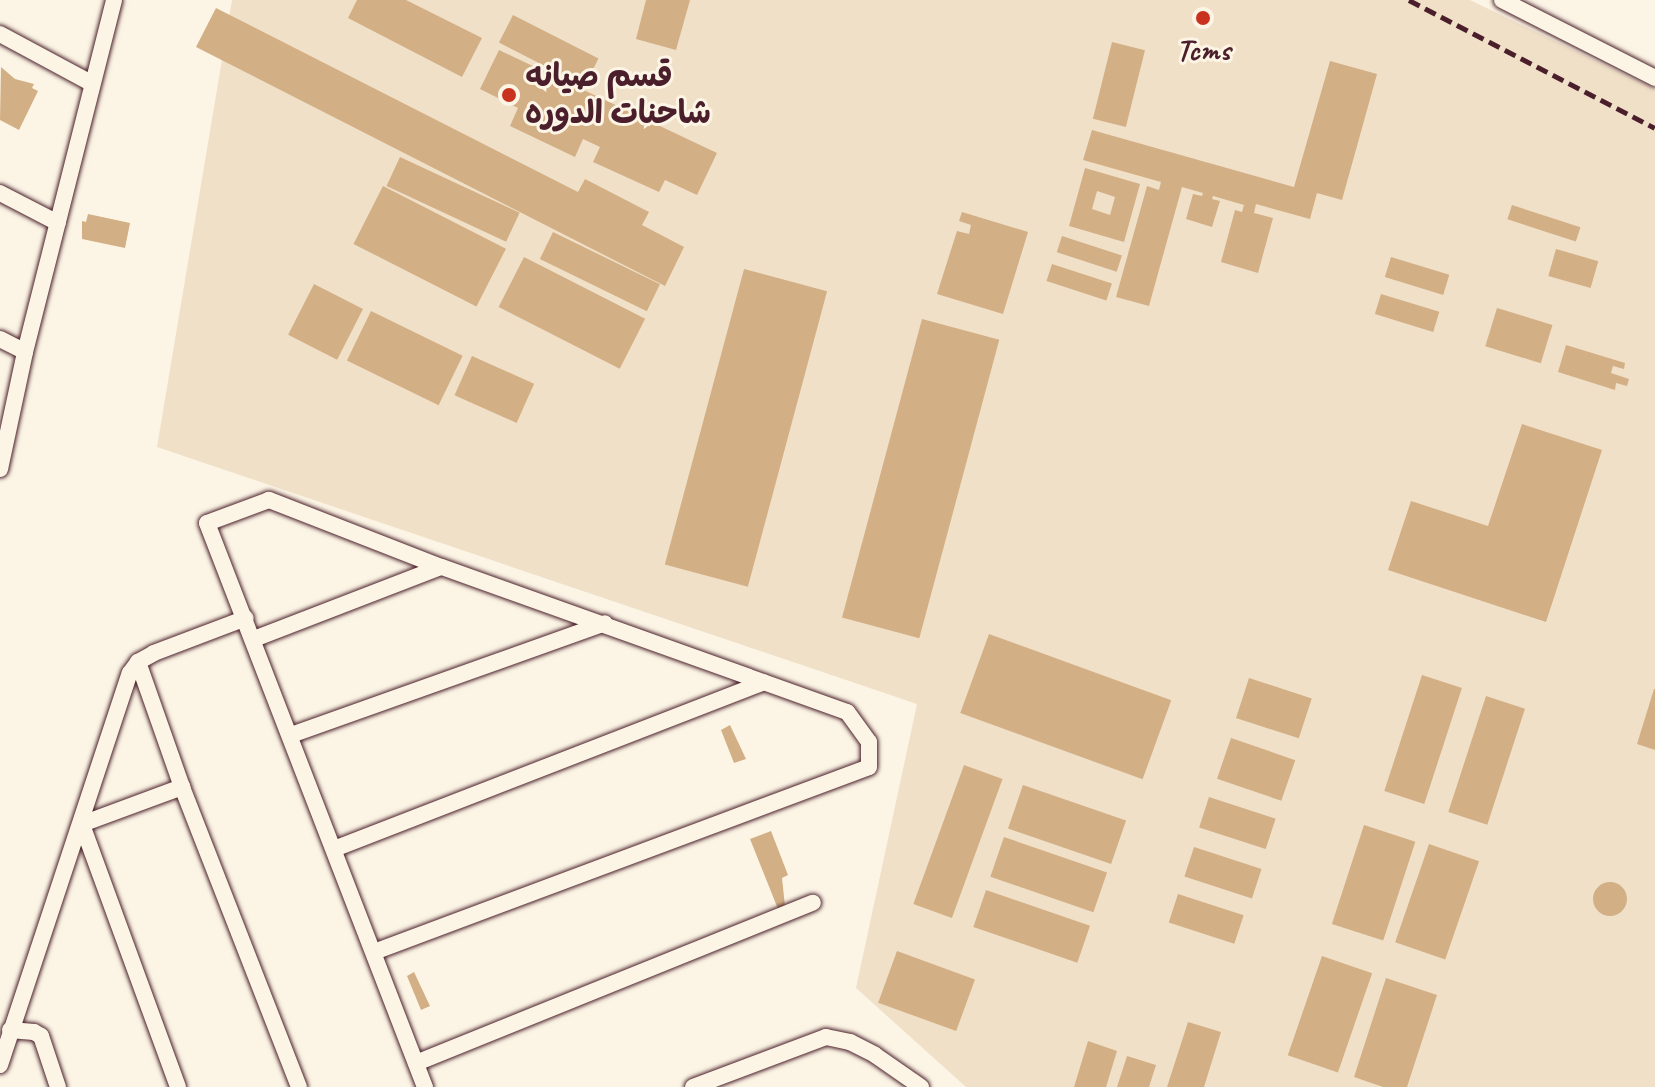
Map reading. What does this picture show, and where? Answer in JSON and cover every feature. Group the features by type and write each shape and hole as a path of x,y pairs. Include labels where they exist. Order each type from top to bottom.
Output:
{"street":[{"path":"0,469 25,352 114,0"},
{"path":"1502,0 1655,78"},
{"path":"0,34 91,83"},
{"path":"0,193 58,223"},
{"path":"0,339 25,352"},
{"path":"374,952 869,767 869,742 847,712 605,623 441,567 269,500 207,523 425,1087"},
{"path":"254,639 441,567"},
{"path":"0,1065 130,673 138,662 246,618"},
{"path":"291,735 605,623"},
{"path":"138,662 182,787 299,1087"},
{"path":"334,849 764,682"},
{"path":"82,824 182,787"},
{"path":"82,824 178,1087"},
{"path":"416,1063 813,903"},
{"path":"10,1030 34,1032 41,1036 58,1087"},
{"path":"693,1087 826,1037 850,1042 875,1055 921,1087"}],"shaded area":[{"path":"232,0 1470,0 1655,89 1655,1087 966,1087 856,988 917,704 157,447"}],"building":[{"path":"357,0 406,0 482,38 462,77 348,18"},
{"path":"646,0 690,0 676,50 636,39"},
{"path":"216,8 578,192 585,179 649,212 642,225 684,247 665,286 196,47"},
{"path":"513,15 599,59 584,86 499,43"},
{"path":"1112,42 1145,50 1126,127 1093,119"},
{"path":"499,50 717,153 697,195 665,180 659,192 593,162 600,147 583,139 575,157 510,126 518,108 480,89"},
{"path":"1330,61 1377,74 1342,200 1317,193 1310,219 1256,204 1254,213 1273,218 1258,273 1221,262 1235,210 1242,212 1244,205 1213,196 1212,199 1220,201 1212,227 1186,219 1193,194 1202,196 1203,193 1182,187 1149,306 1116,297 1147,186 1159,190 1161,182 1083,160 1092,130 1294,187"},
{"path":"1,67 15,79 34,84 32,88 38,91 19,130 0,120"},
{"path":"400,157 520,213 506,242 386,186"},
{"path":"1085,168 1140,184 1124,242 1069,226","holes":["1097,191 1115,197 1110,215 1092,209"]},
{"path":"383,186 506,249 476,307 353,244"},
{"path":"1512,205 1580,227 1576,242 1507,219"},
{"path":"962,212 1028,232 1003,314 937,294 957,231 969,234 971,225 959,221"},
{"path":"88,214 130,223 125,248 82,239 82,221 86,222"},
{"path":"553,232 660,284 647,311 540,259"},
{"path":"1062,236 1122,255 1117,272 1057,252"},
{"path":"1556,249 1598,261 1591,288 1548,276"},
{"path":"524,257 645,319 620,369 499,307"},
{"path":"1391,257 1449,275 1443,295 1385,277"},
{"path":"1052,264 1112,283 1106,301 1046,281"},
{"path":"744,269 827,291 748,587 665,565"},
{"path":"314,284 363,309 337,360 288,335"},
{"path":"1381,294 1439,312 1433,332 1375,314"},
{"path":"1497,308 1552,325 1541,363 1485,346"},
{"path":"371,311 463,356 439,405 347,360"},
{"path":"922,319 999,340 919,638 842,617"},
{"path":"1566,345 1625,363 1624,369 1613,366 1611,373 1629,379 1627,386 1616,383 1615,390 1558,372"},
{"path":"472,356 534,384 517,423 455,395"},
{"path":"1522,424 1602,450 1546,622 1388,570 1411,501 1488,526"},
{"path":"989,634 1171,700 1143,779 960,713"},
{"path":"1422,675 1462,688 1424,804 1384,791"},
{"path":"1249,678 1312,698 1299,738 1236,718"},
{"path":"1655,689 1655,750 1637,744"},
{"path":"1486,696 1525,709 1487,825 1448,812"},
{"path":"730,725 746,759 734,763 721,730"},
{"path":"1231,738 1295,760 1281,801 1217,779"},
{"path":"964,765 1003,779 952,918 913,904"},
{"path":"1023,785 1126,820 1111,864 1008,828"},
{"path":"1209,797 1276,819 1266,849 1199,827"},
{"path":"1364,825 1415,842 1383,941 1332,924"},
{"path":"771,831 788,875 782,878 785,906 778,909 750,839"},
{"path":"1004,837 1107,872 1093,912 990,877"},
{"path":"1429,844 1479,861 1445,960 1395,942"},
{"path":"1194,847 1262,869 1252,898 1184,876"},
{"path":"1610,882 1622,887 1627,899 1622,911 1610,916 1598,911 1593,899 1598,887"},
{"path":"986,890 1090,926 1077,963 973,927"},
{"path":"1178,894 1244,915 1234,944 1169,923"},
{"path":"897,951 975,979 956,1031 878,1003"},
{"path":"1322,956 1372,973 1338,1073 1288,1055"},
{"path":"414,972 430,1006 421,1010 407,976"},
{"path":"1386,978 1437,995 1407,1087 1383,1087 1354,1077"},
{"path":"1188,1022 1221,1032 1204,1087 1167,1087"},
{"path":"1088,1041 1117,1051 1106,1087 1074,1087"},
{"path":"1127,1056 1156,1065 1149,1087 1117,1087"}],"railway":[{"path":"1409,0 1655,128"}],"place":[{"name":"Tcms","path":"1203,18"},
{"name":"قسم صيانه شاحنات الدوره","path":"509,95"}]}
